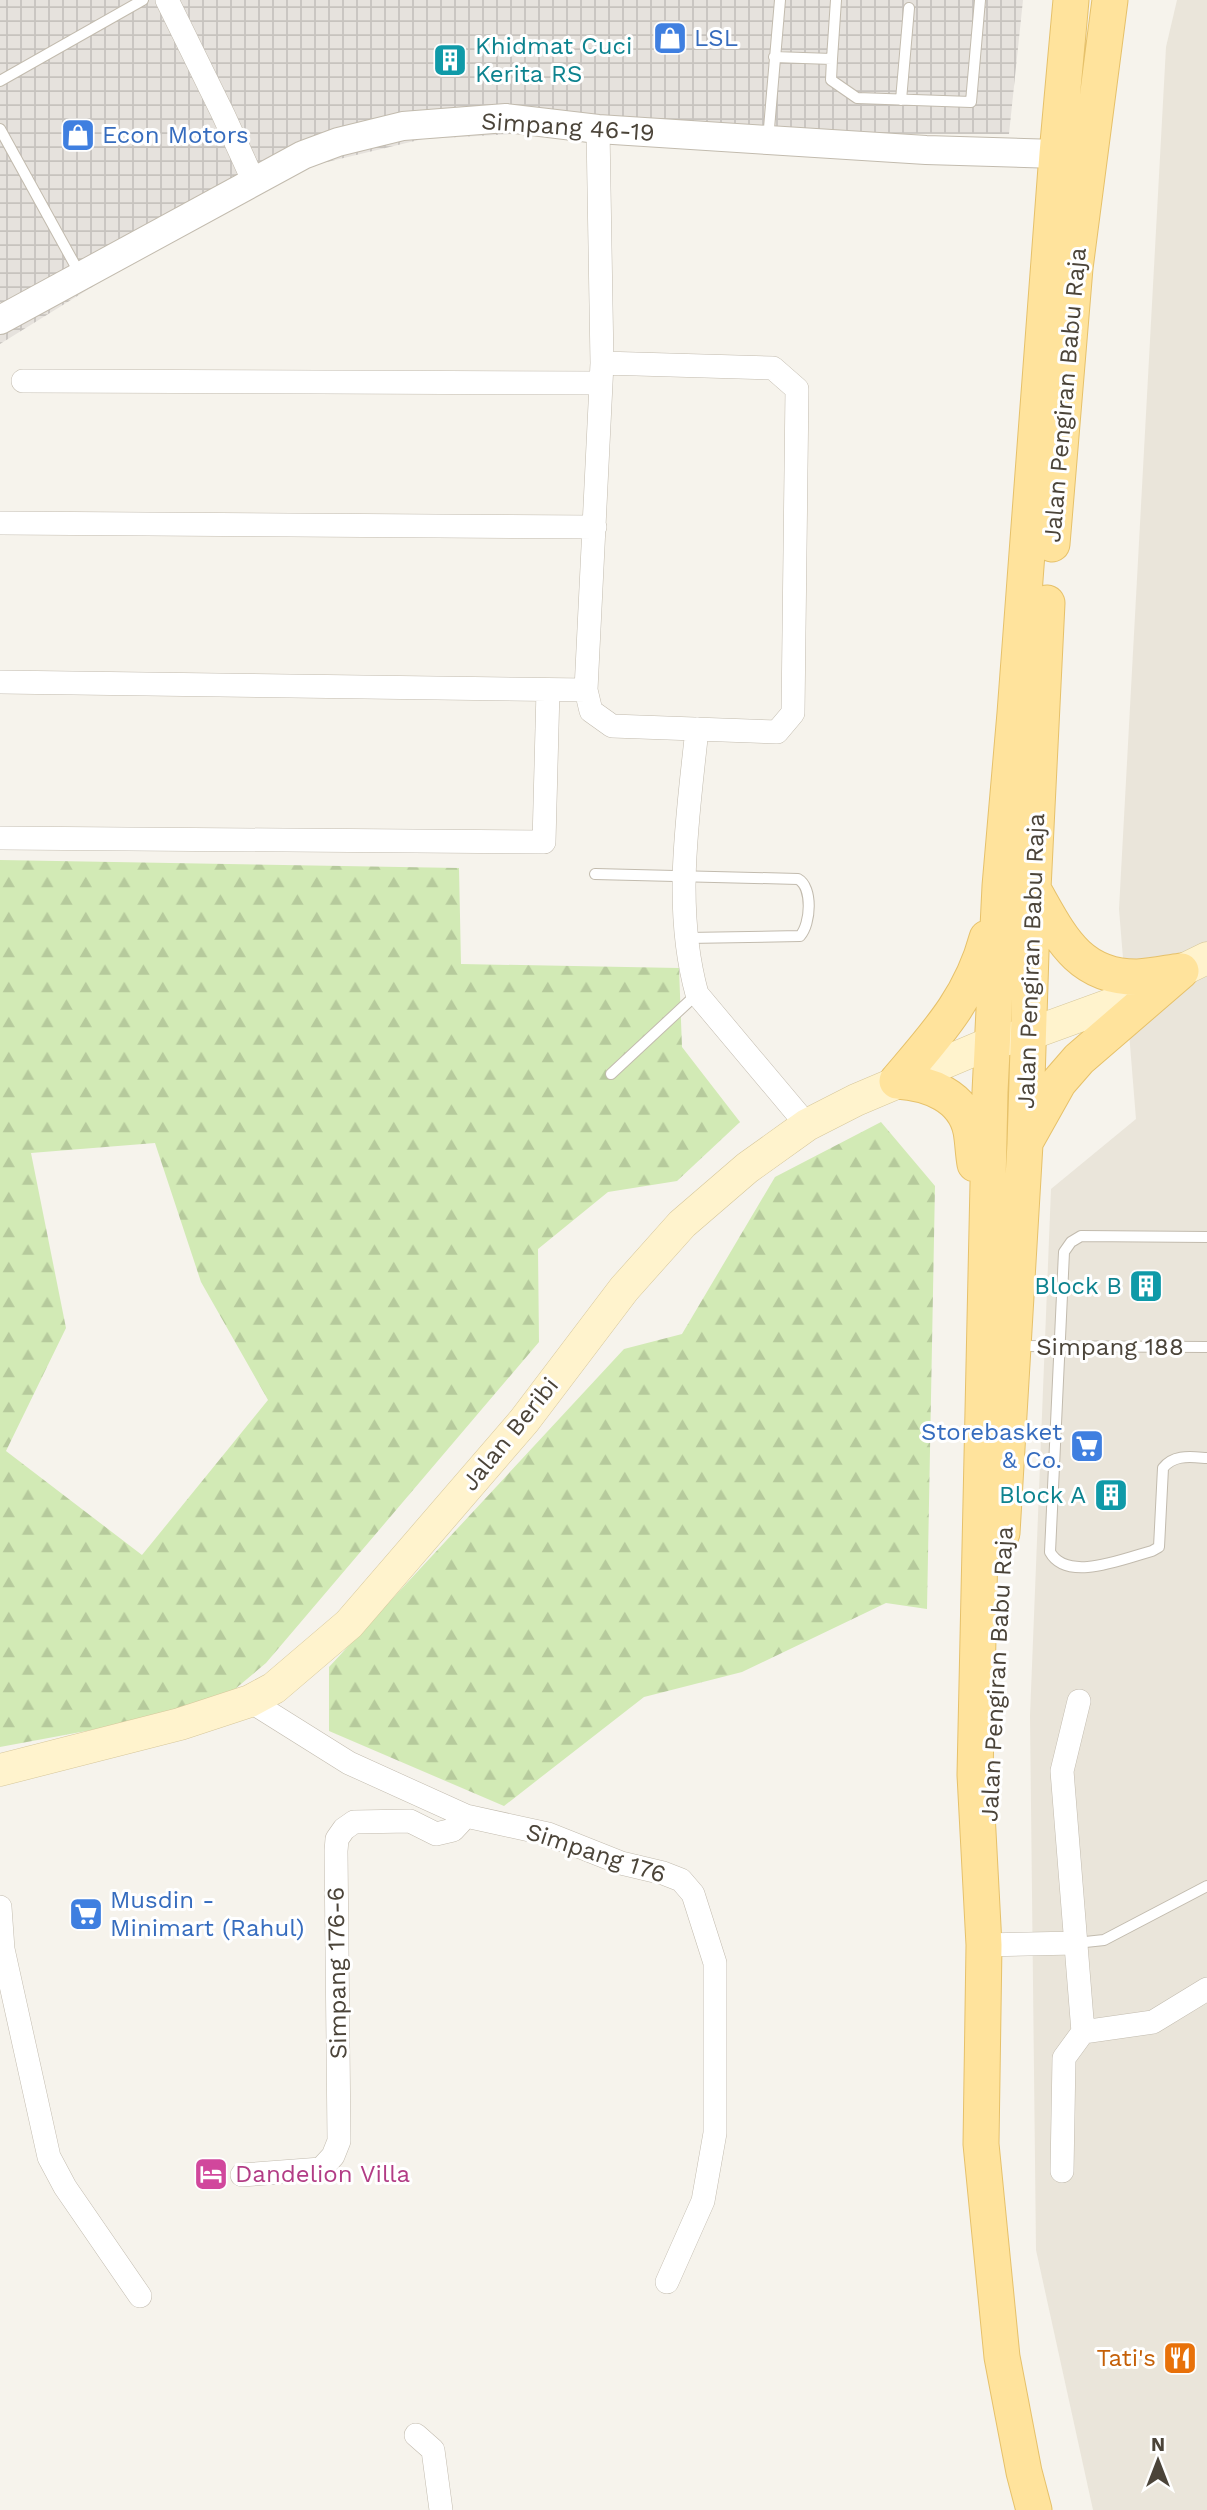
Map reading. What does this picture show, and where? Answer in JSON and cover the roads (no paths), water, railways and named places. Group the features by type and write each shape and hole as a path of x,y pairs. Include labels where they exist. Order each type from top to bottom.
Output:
{"main road":[{"name":"Jalan Pengiran Babu Raja","path":"1034,2510 1002,2357 981,2144 984,1935 993,1776 996,1606 1007,1476 1025,1144 1027,1035 1016,888 1015,713 1071,0"},
{"name":"Jalan Pengiran Babu Raja","path":"984,1935 975,1775 993,1042 1016,888 1046,612 1075,268 1110,0"},
{"path":"897,1082 955,1012 1016,888 1071,951 1082,961 1101,971 1119,976 1140,977 1194,964"},
{"path":"1025,1144 1059,1082 1079,1059 1194,964"},
{"name":"Jalan Beribi","path":"0,1770 180,1724 250,1701 274,1688 349,1623 524,1421 624,1289 682,1224 747,1168 807,1125 897,1082 993,1042 1027,1035 1115,1003 1194,964"},
{"path":"897,1082 916,1082 934,1087 951,1098 971,1128 986,1272"}],"street":[{"path":"167,0 253,180"},
{"name":"Simpang 46-19","path":"0,320 303,155 338,142 403,127 506,118 598,129 768,140 940,150 1057,153"},
{"path":"23,381 601,373 773,368 797,389 793,713 777,732 612,726 591,710 586,690 601,373 598,129"},
{"path":"0,523 595,527"},
{"path":"0,682 586,690"},
{"path":"0,838 544,842 548,690"},
{"path":"697,729 683,877 690,968 697,994 807,1125"},
{"name":"Simpang 176","path":"250,1701 349,1763 466,1815 548,1834 621,1863 663,1872 681,1880 693,1894 715,1963 715,2133 702,2201 667,2282"},
{"path":"1062,2171 1064,2058 1083,2032 1062,1770 1079,1701"},
{"name":"Simpang 176-6","path":"242,2175 321,2169 333,2156 339,2141 337,1839 344,1829 354,1822 410,1821 436,1834 453,1830 466,1815"},
{"path":"0,1907 2,1949 49,2157 65,2187 140,2296"},
{"path":"984,1935 1076,1943"},
{"path":"1083,2032 1153,2022 1207,1989"},
{"path":"416,2435 433,2451 440,2510"}],"lane":[{"path":"0,81 143,0"},
{"path":"768,140 780,0"},
{"path":"836,0 831,80 857,98 971,102 980,0"},
{"path":"901,100 909,8"},
{"path":"774,57 832,59"},
{"path":"0,129 81,276"},
{"path":"595,874 798,879 804,882 807,888 808,925 800,936 687,938"},
{"path":"611,1074 697,994"},
{"path":"1207,1237 1082,1236 1071,1242 1063,1252 1050,1552 1054,1559 1063,1565 1093,1567 1159,1547 1163,1468 1168,1462 1185,1456 1207,1458"},
{"name":"Simpang 188","path":"1014,1346 1207,1347"},
{"path":"1076,1943 1104,1940 1207,1886"}],"place":[{"name":"LSL","path":"670,38"},
{"name":"Khidmat Cuci Kerita RS","path":"450,60"},
{"name":"Econ Motors","path":"78,135"},
{"name":"Block B","path":"1146,1286"},
{"name":"Storebasket & Co.","path":"1087,1446"},
{"name":"Block A","path":"1111,1495"},
{"name":"Musdin - Minimart (Rahul)","path":"86,1914"},
{"name":"Dandelion Villa","path":"211,2174"},
{"name":"Tati's","path":"1180,2358"}]}
